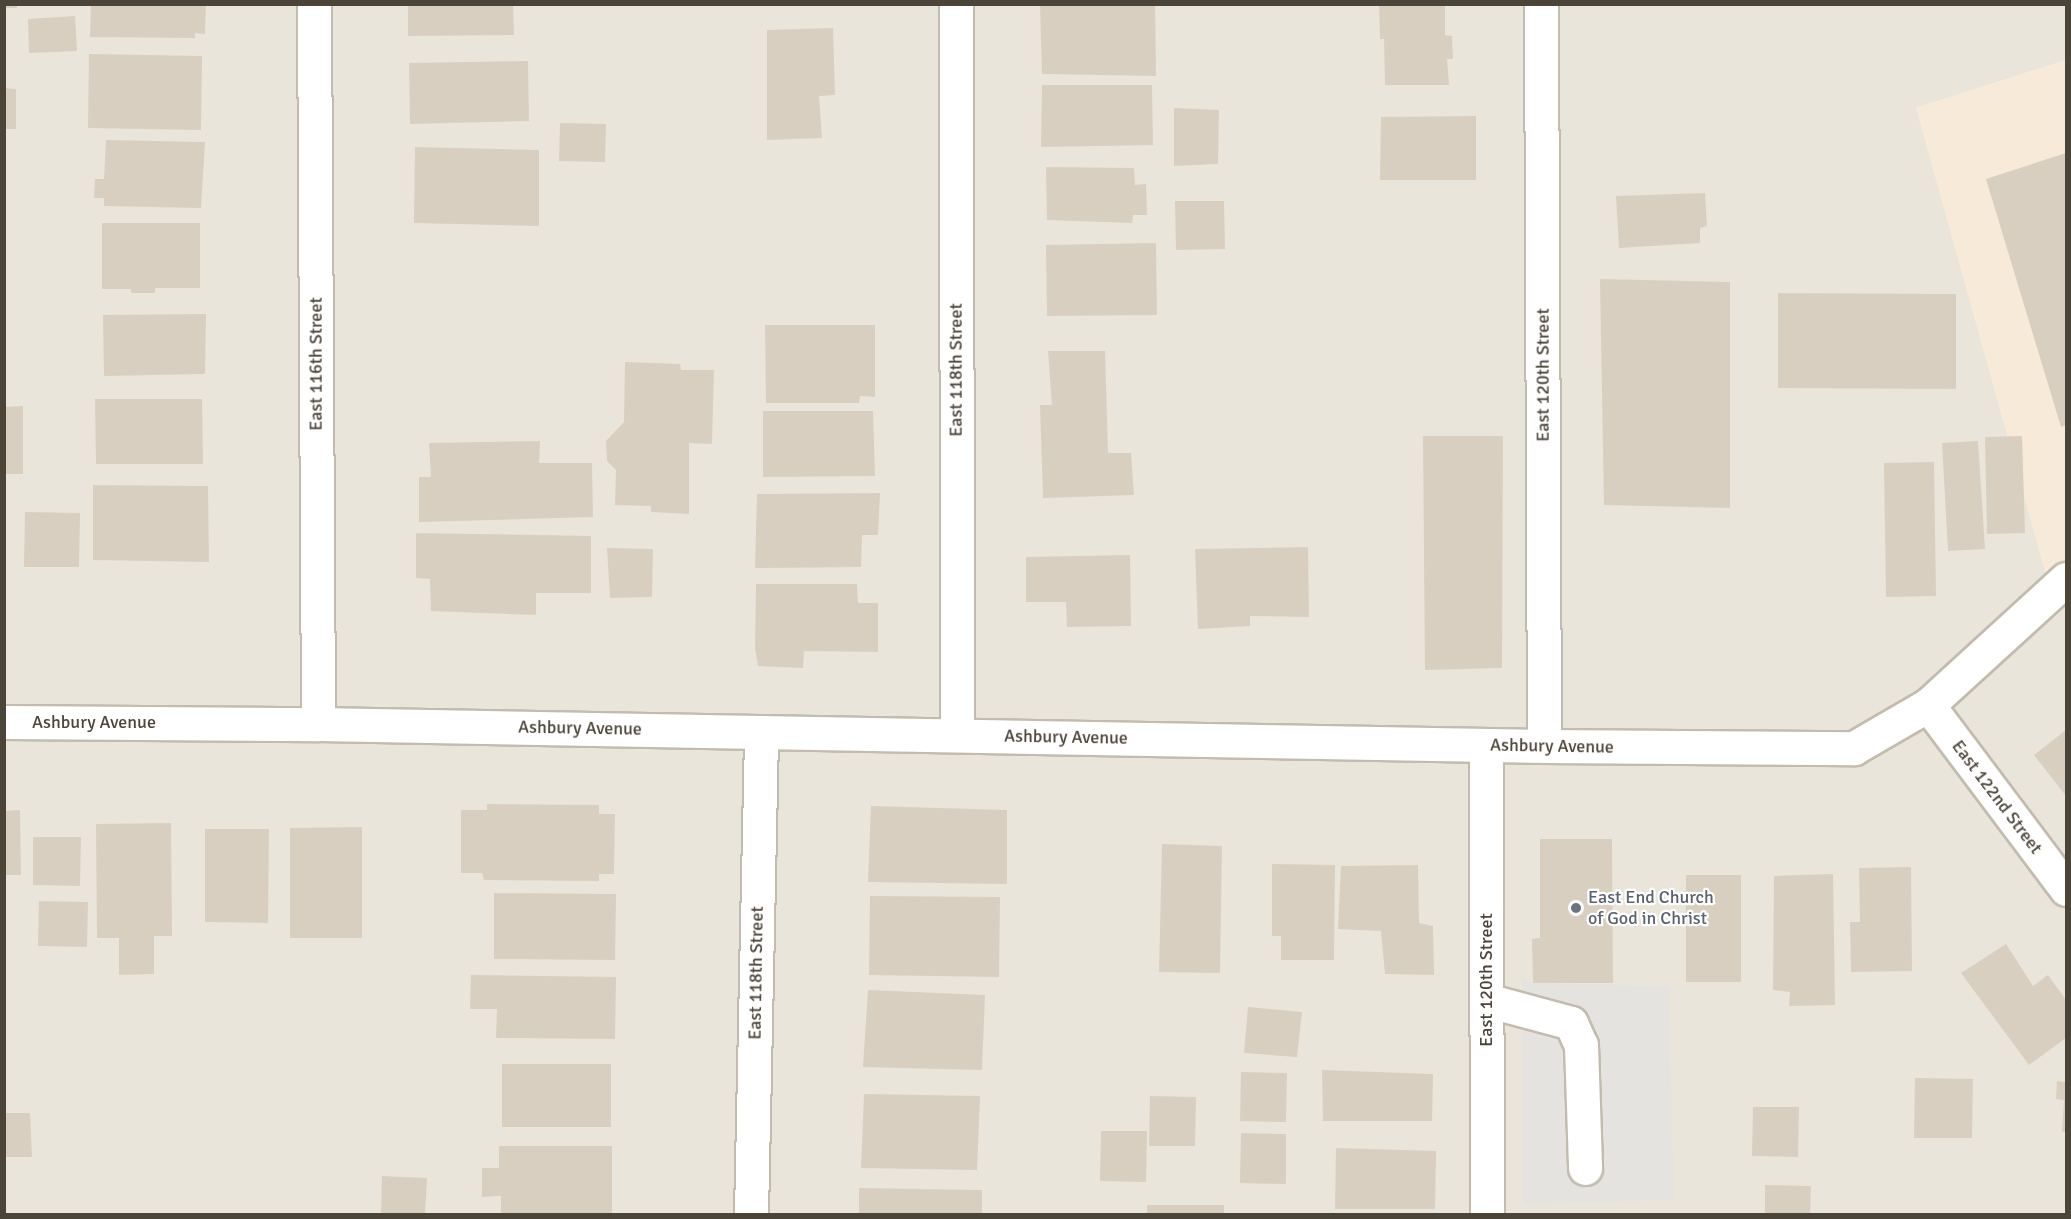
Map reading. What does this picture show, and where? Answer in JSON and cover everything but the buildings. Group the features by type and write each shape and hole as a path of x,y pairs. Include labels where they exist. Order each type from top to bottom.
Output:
{"street":[{"name":"East 116th Street","path":"314,4 318,724"},
{"name":"East 118th Street","path":"956,4 957,735"},
{"name":"East 120th Street","path":"1541,4 1544,746"},
{"name":"Ashbury Avenue","path":"4,722 318,724 1544,746 1854,748 1928,705 2067,579"},
{"name":"East 122nd Street","path":"1928,705 2067,889"},
{"name":"East 118th Street","path":"750,1215 761,732"},
{"name":"East 120th Street","path":"1486,745 1487,1215"},
{"path":"1486,1000 1571,1023 1581,1045 1585,1168"}],"shaded area":[{"path":"5,5 2066,5 2066,60 1916,108 2066,579 2066,1214 5,1214"},
{"path":"2066,60 2066,579 2051,593 1916,108"},
{"path":"1522,978 1533,983 1669,986 1674,1200 1523,1204"}],"place":[{"name":"East End Church of God in Christ","path":"1576,908"}]}
